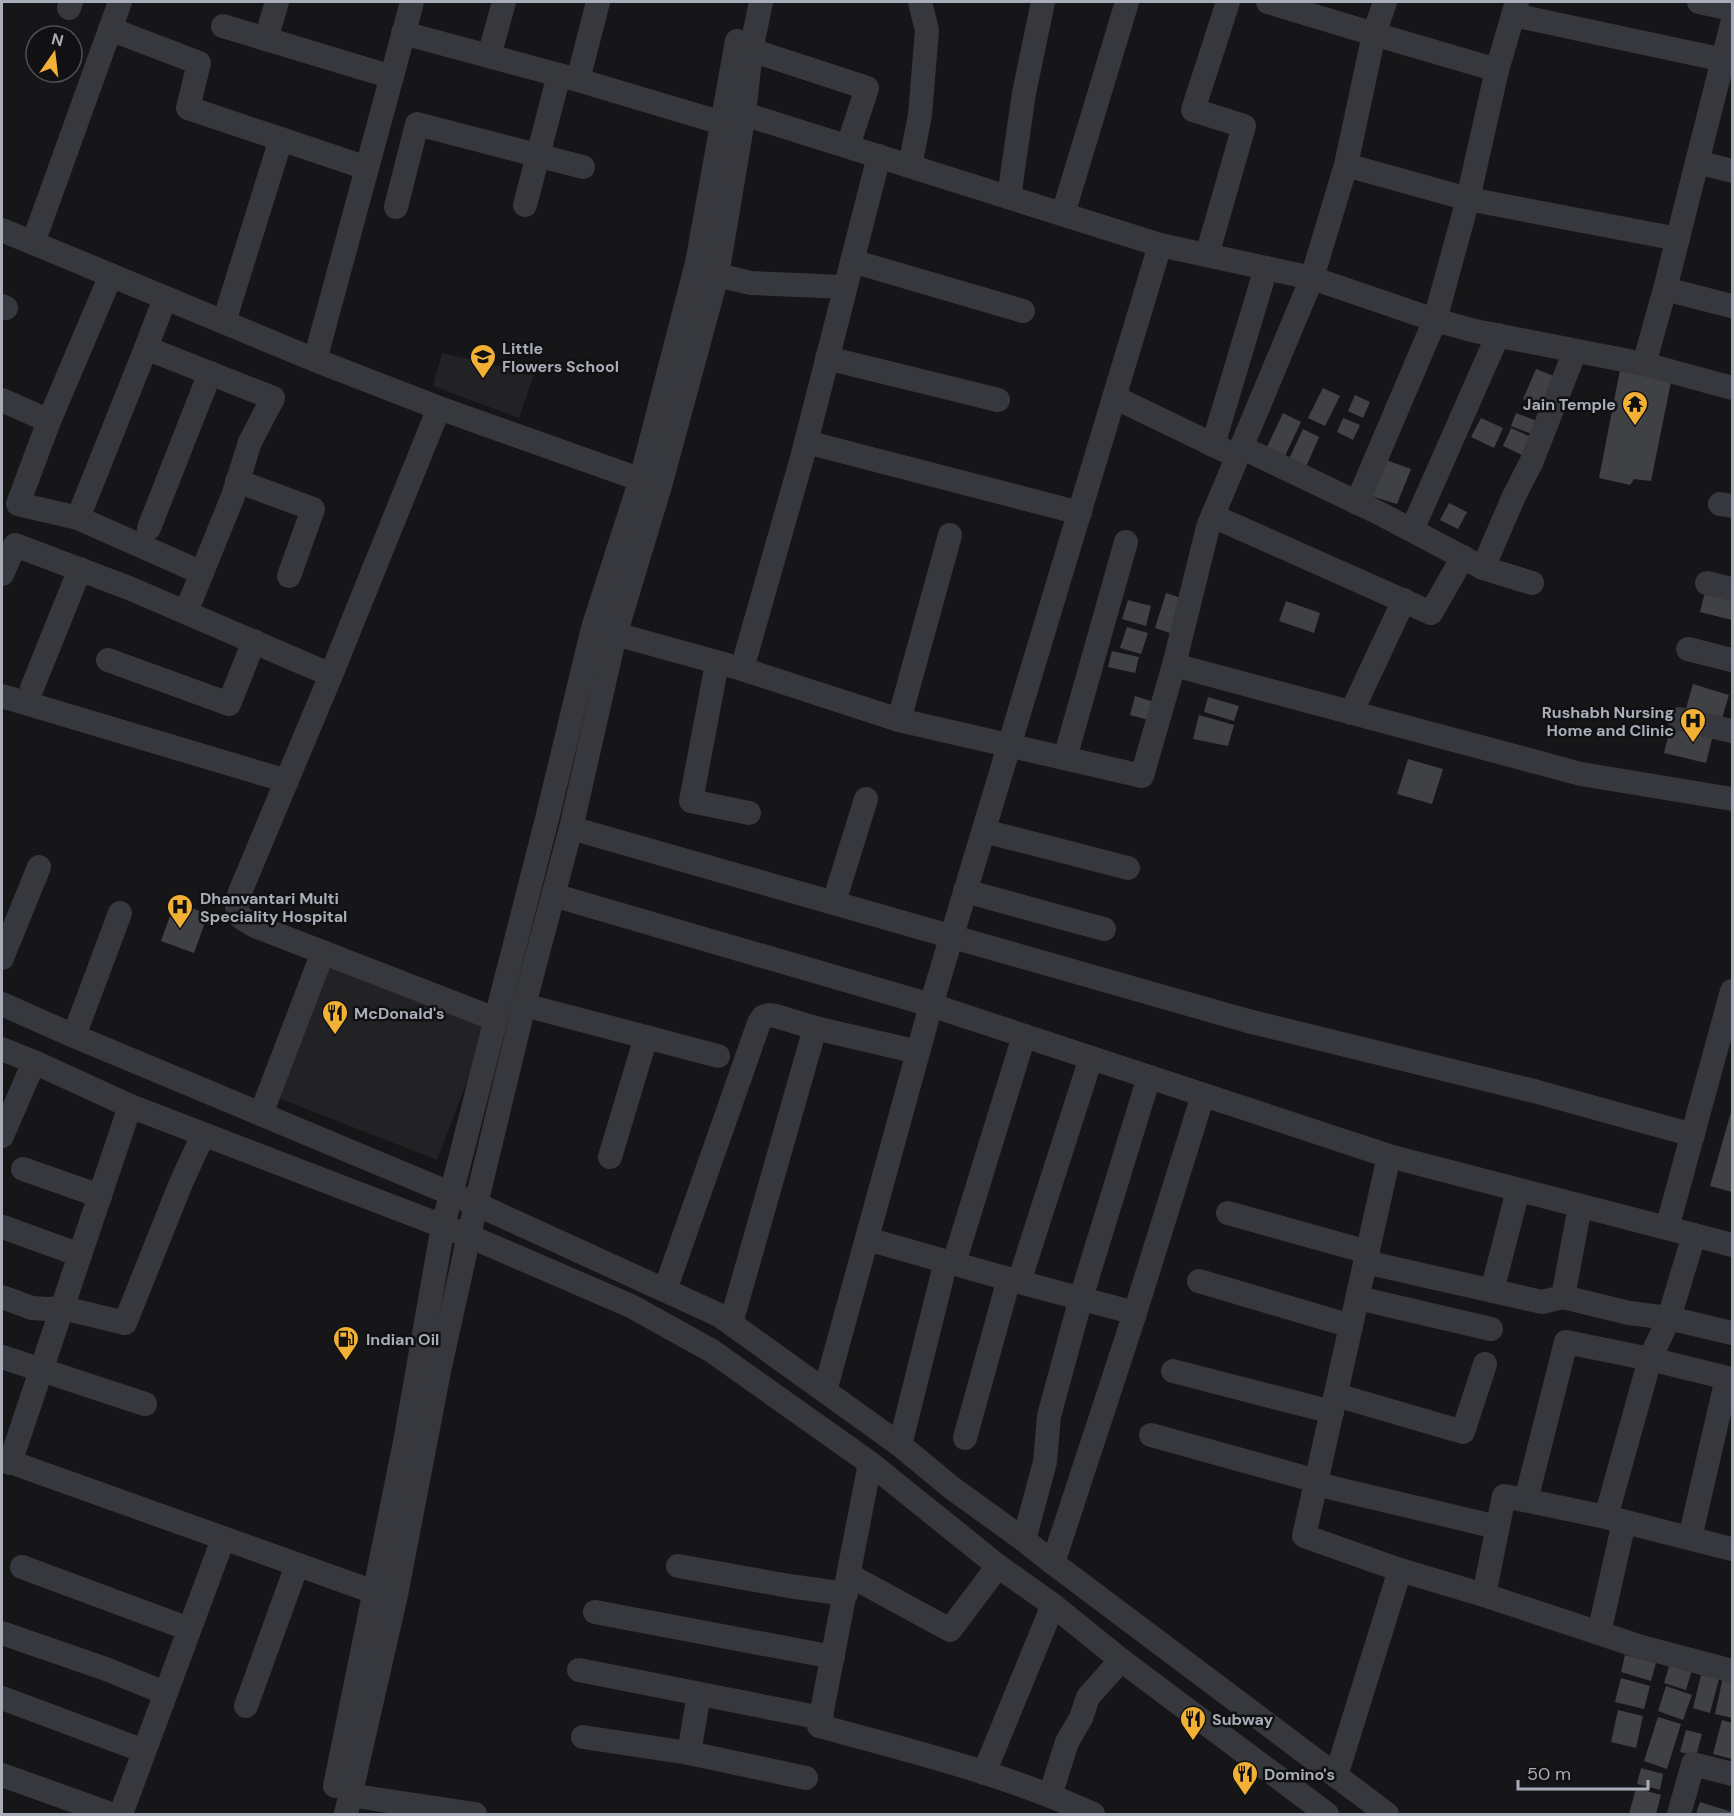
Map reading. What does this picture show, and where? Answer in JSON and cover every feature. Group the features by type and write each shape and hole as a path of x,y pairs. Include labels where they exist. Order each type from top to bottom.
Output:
{"street":[{"path":"33,243 120,2"},
{"path":"266,39 277,2"},
{"path":"315,360 412,2"},
{"path":"489,56 504,2"},
{"path":"525,205 538,155 598,2"},
{"path":"475,1815 347,1805 385,1594 405,1442 443,1226 548,815 717,275 736,122 744,2"},
{"path":"651,483 697,263 736,122 761,2"},
{"path":"910,166 920,115 927,30 920,2"},
{"path":"1009,197 1024,93 1044,2"},
{"path":"1062,214 1127,2"},
{"path":"1207,255 1244,126 1193,110 1228,2"},
{"path":"1268,2 1497,70"},
{"path":"604,631 742,669 899,720 1142,776 1174,665 1208,527 1312,278 1346,165 1374,34 1385,2"},
{"path":"1699,2 1732,9"},
{"path":"1357,503 1435,320 1468,199 1497,70 1515,8 1724,60"},
{"path":"1644,364 1697,162 1723,100 1724,60 1732,24"},
{"path":"223,26 392,76"},
{"path":"110,29 199,63 189,108 367,168"},
{"path":"403,33 736,122 848,146 1160,245 1312,278 1435,320 1644,364 1732,388"},
{"path":"751,50 867,88 848,146"},
{"path":"396,207 417,124 583,168"},
{"path":"224,322 281,139"},
{"path":"742,669 806,442 879,156"},
{"path":"1697,162 1732,171"},
{"path":"1346,165 1468,199 1678,239"},
{"path":"2,230 315,360 439,408 651,483"},
{"path":"825,1391 930,1005 1160,245"},
{"path":"852,261 1023,311"},
{"path":"1213,445 1266,268"},
{"path":"111,275 18,504 78,518 202,573"},
{"path":"717,275 751,283 846,287"},
{"path":"1665,289 1732,306"},
{"path":"78,518 165,298"},
{"path":"1412,530 1498,335"},
{"path":"146,348 273,398 250,442 186,612"},
{"path":"1213,516 1431,613 1473,562 1514,496 1531,463 1575,351"},
{"path":"827,358 998,400"},
{"path":"149,528 210,374"},
{"path":"1114,398 1213,445 1239,452 1357,503 1473,562 1532,583"},
{"path":"2,400 50,421"},
{"path":"439,408 236,905 237,913 255,926 495,1019"},
{"path":"806,442 1080,513"},
{"path":"237,481 313,509 289,576"},
{"path":"899,720 950,535"},
{"path":"1065,758 1126,542"},
{"path":"2,574 15,545 186,612 331,675"},
{"path":"32,688 80,569"},
{"path":"1707,583 1732,589"},
{"path":"1351,712 1404,600"},
{"path":"330,1815 439,1371 524,1005 571,828 604,631"},
{"path":"108,660 228,704 254,641"},
{"path":"1688,649 1732,660"},
{"path":"717,663 691,801 748,813"},
{"path":"1174,665 1581,774 1732,799"},
{"path":"2,696 287,780"},
{"path":"1679,718 1732,731"},
{"path":"834,902 866,799"},
{"path":"571,828 1248,1021 1534,1091 1693,1135"},
{"path":"984,831 1128,868"},
{"path":"2,958 39,867"},
{"path":"965,891 1104,929"},
{"path":"553,895 930,1005 1389,1156 1732,1245"},
{"path":"74,1036 120,914"},
{"path":"261,1114 323,952"},
{"path":"1667,1228 1731,999"},
{"path":"2,1004 451,1193 699,1304 731,1323 900,1445 952,1488 1387,1815"},
{"path":"524,1005 718,1056"},
{"path":"665,1290 763,1017 769,1015 918,1053"},
{"path":"731,1323 815,1028"},
{"path":"900,1445 950,1262 1024,1036"},
{"path":"610,1157 646,1037"},
{"path":"2,1049 130,1106 469,1236 631,1306 712,1351 870,1464 998,1566 1053,1605 1121,1660 1327,1815"},
{"path":"965,1438 1014,1281 1091,1058"},
{"path":"2,1136 34,1062"},
{"path":"1024,1540 1045,1462 1050,1416 1081,1298 1149,1077"},
{"path":"1053,1563 1203,1095"},
{"path":"130,1106 41,1371 6,1461 385,1594"},
{"path":"2,1297 32,1308 63,1308 125,1323 181,1183 203,1135"},
{"path":"1389,1156 1304,1536 1400,1570 1638,1646 1732,1671"},
{"path":"23,1169 100,1196"},
{"path":"1492,1291 1518,1190"},
{"path":"1563,1297 1581,1206"},
{"path":"1228,1213 1366,1257 1492,1291 1542,1302 1563,1297 1629,1313 1669,1318 1732,1333"},
{"path":"3,1227 81,1255"},
{"path":"1599,1633 1615,1520 1650,1359 1669,1318 1694,1235"},
{"path":"867,1239 1135,1313"},
{"path":"1199,1281 1351,1326"},
{"path":"1358,1298 1491,1329"},
{"path":"1526,1500 1566,1342 1650,1359 1730,1378 1690,1538"},
{"path":"2,1357 145,1404"},
{"path":"1173,1371 1334,1403 1463,1432 1485,1364"},
{"path":"1151,1435 1316,1482 1497,1527"},
{"path":"870,1464 819,1726 949,1760 1050,1796 1093,1815"},
{"path":"1484,1595 1504,1496 1732,1549"},
{"path":"121,1815 223,1539"},
{"path":"246,1706 297,1565"},
{"path":"678,1566 789,1586 848,1585 950,1630 998,1566"},
{"path":"22,1567 189,1629"},
{"path":"1336,1776 1400,1570"},
{"path":"984,1773 1053,1605"},
{"path":"595,1612 834,1657"},
{"path":"2,1633 165,1693"},
{"path":"1050,1796 1067,1742 1080,1719 1088,1697 1121,1660"},
{"path":"579,1670 822,1718"},
{"path":"689,1753 699,1694"},
{"path":"2,1698 144,1751"},
{"path":"583,1737 689,1753 806,1778"},
{"path":"1679,1815 1694,1764 1732,1774"},
{"path":"2,1775 55,1805 111,1815"}],"shaded area":[{"name":"Little Flowers School","path":"442,353 534,374 519,418 433,386"},
{"path":"328,961 489,1024 437,1160 276,1097"}],"building":[{"name":"Jain Temple","path":"1621,365 1672,377 1651,481 1634,479 1630,485 1599,478"},
{"path":"1536,369 1556,377 1543,407 1523,399"},
{"path":"1323,388 1340,396 1325,426 1308,418"},
{"path":"1355,395 1370,402 1363,418 1348,411"},
{"path":"1283,413 1301,422 1284,458 1266,449"},
{"path":"1516,413 1537,421 1532,434 1511,426"},
{"path":"1343,418 1360,425 1353,440 1337,432"},
{"path":"1481,418 1503,428 1494,448 1471,437"},
{"path":"1511,428 1533,438 1524,456 1503,446"},
{"path":"1303,429 1319,437 1306,467 1289,459"},
{"path":"1386,460 1411,469 1397,504 1371,496"},
{"path":"1449,503 1467,512 1458,529 1440,520"},
{"path":"1705,592 1732,599 1732,620 1700,612"},
{"path":"1166,593 1187,600 1176,635 1155,628"},
{"path":"1128,600 1151,606 1146,626 1122,619"},
{"path":"1286,601 1320,613 1314,633 1279,621"},
{"path":"1127,627 1148,633 1141,654 1120,648"},
{"path":"1112,651 1139,657 1135,673 1108,667"},
{"path":"1693,684 1729,695 1720,725 1684,715"},
{"path":"1135,696 1157,703 1152,721 1130,715"},
{"path":"1208,697 1239,706 1234,721 1204,712"},
{"path":"1199,715 1234,725 1228,746 1193,739"},
{"path":"1672,721 1714,731 1706,763 1664,753"},
{"path":"1408,759 1443,769 1432,804 1397,794"},
{"path":"175,902 208,914 194,953 161,941"},
{"path":"1732,1112 1732,1192 1710,1186"},
{"path":"1625,1655 1656,1663 1651,1681 1621,1672"},
{"path":"1671,1660 1693,1667 1686,1690 1664,1683"},
{"path":"1701,1675 1719,1679 1710,1713 1693,1708"},
{"path":"1723,1677 1732,1679 1732,1718 1715,1714"},
{"path":"1621,1678 1650,1686 1644,1709 1615,1702"},
{"path":"1666,1686 1692,1695 1683,1720 1658,1711"},
{"path":"1618,1710 1643,1716 1636,1748 1611,1742"},
{"path":"1658,1717 1681,1724 1667,1769 1644,1761"},
{"path":"1722,1720 1732,1723 1732,1759 1713,1754"},
{"path":"1686,1730 1702,1734 1696,1756 1680,1752"},
{"path":"1641,1768 1663,1774 1660,1790 1637,1784"},
{"path":"1636,1788 1661,1795 1656,1814 1629,1814"},
{"path":"1700,1802 1732,1812 1732,1814 1696,1814"}],"place":[{"name":"Little Flowers School","path":"483,380"},
{"name":"Jain Temple","path":"1635,427"},
{"name":"Rushabh Nursing Home and Clinic","path":"1693,744"},
{"name":"Dhanvantari Multi Speciality Hospital","path":"180,930"},
{"name":"McDonald's","path":"335,1036"},
{"name":"Indian Oil","path":"346,1362"},
{"name":"Subway","path":"1193,1742"},
{"name":"Domino's","path":"1245,1797"}]}
